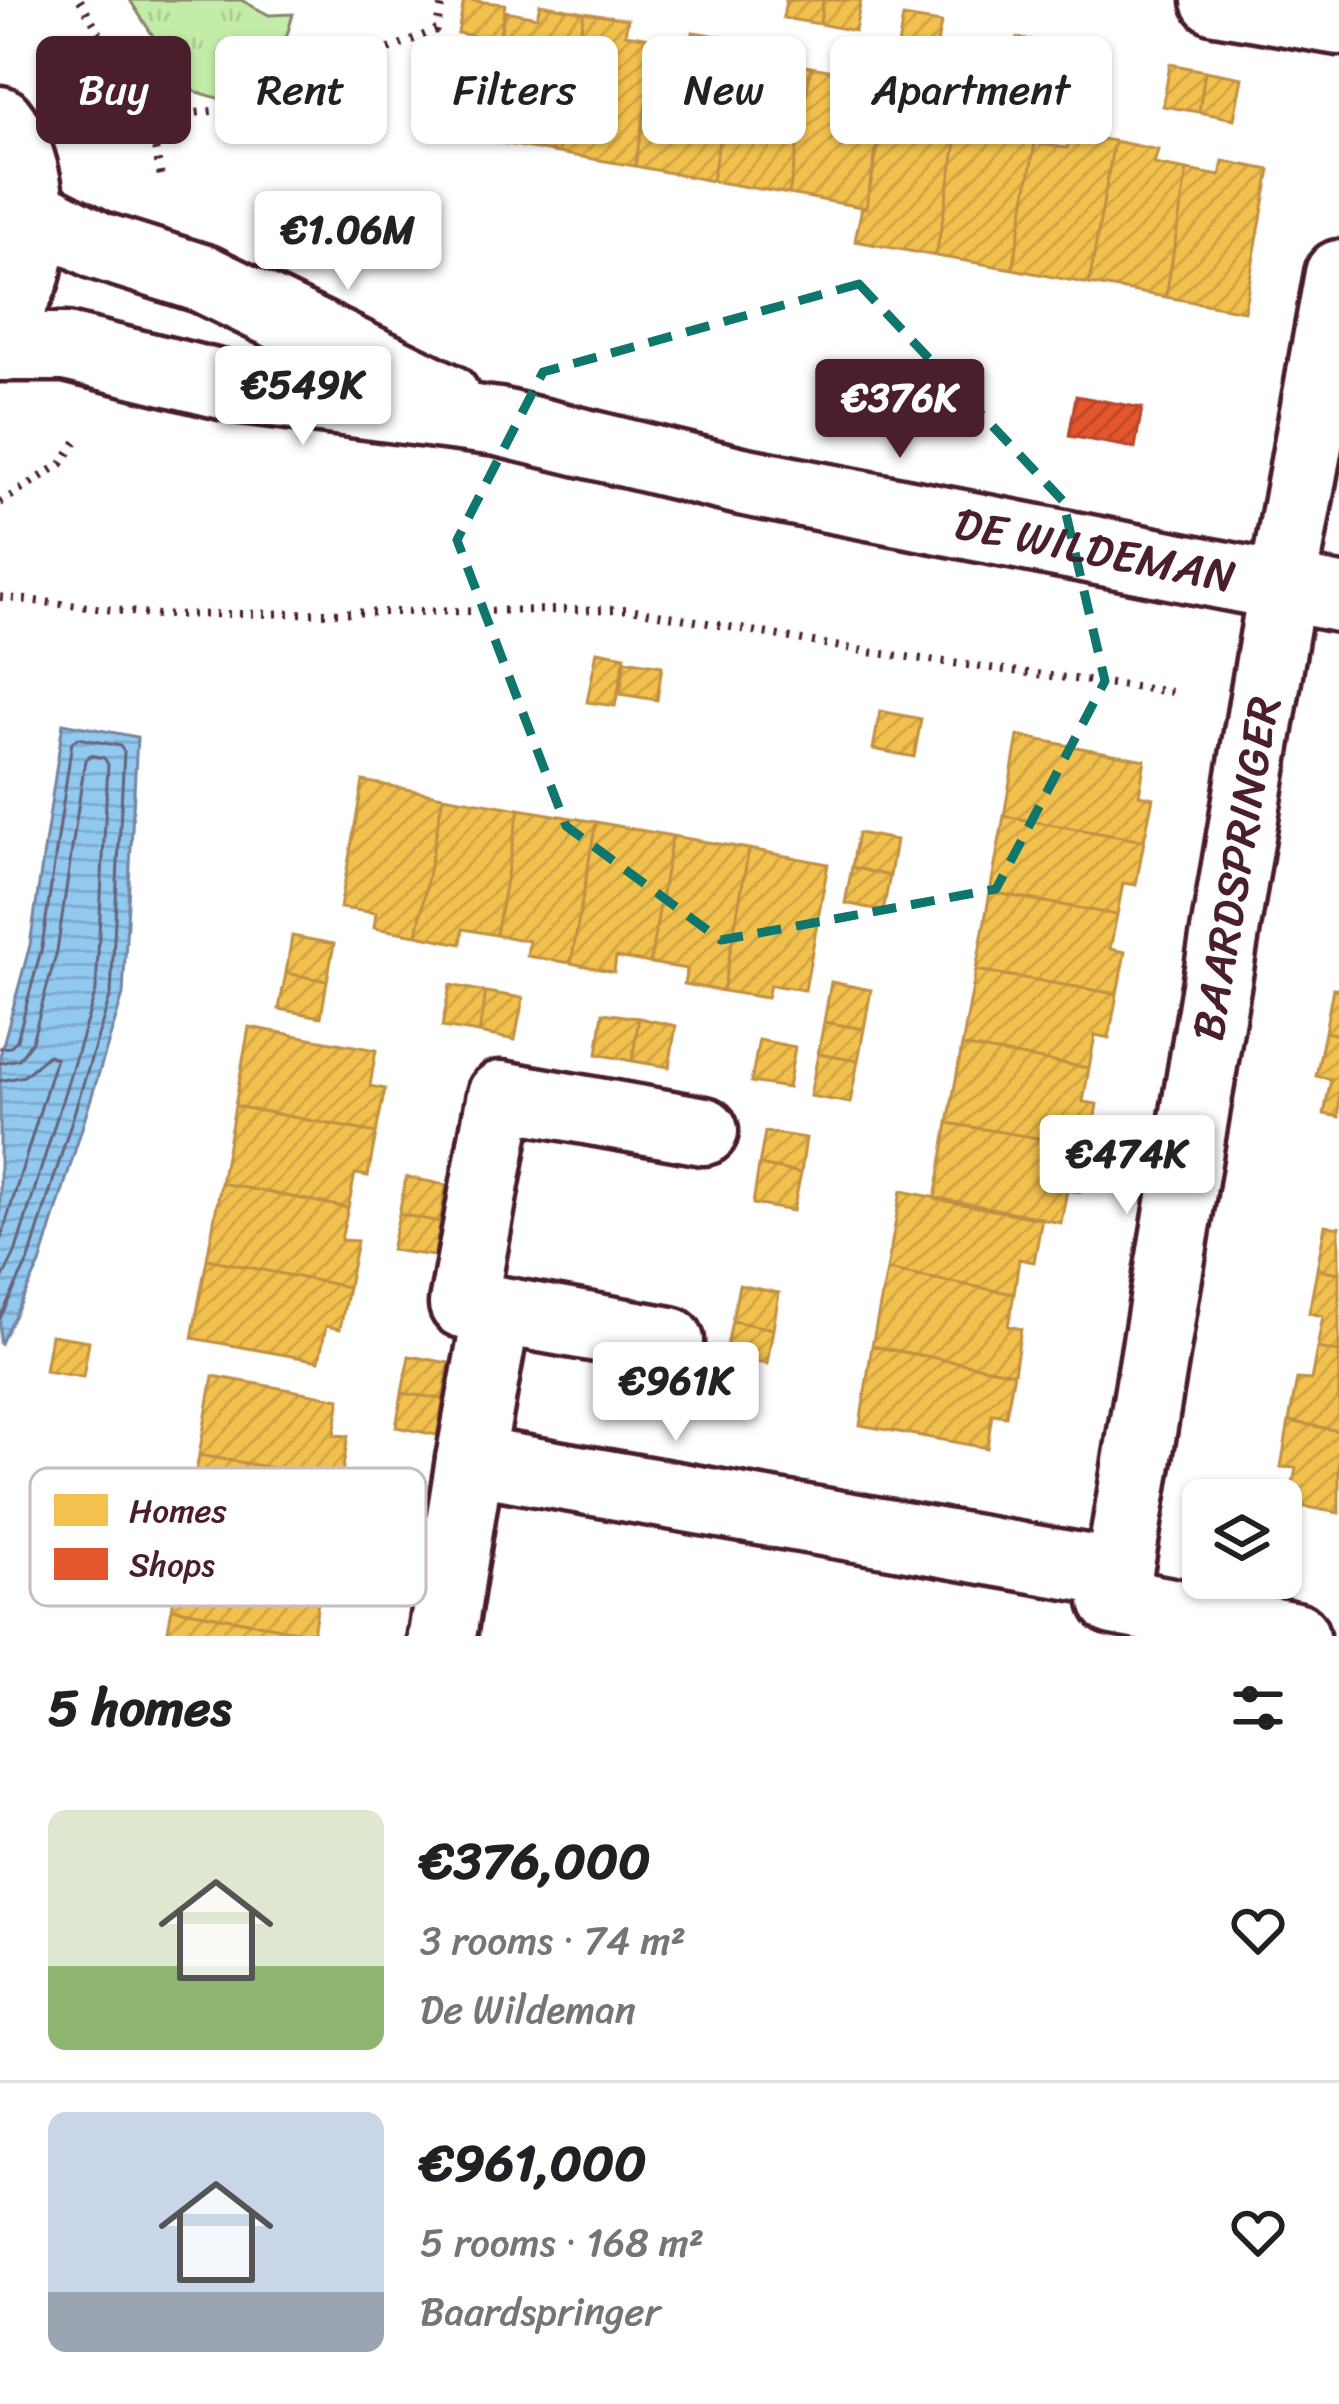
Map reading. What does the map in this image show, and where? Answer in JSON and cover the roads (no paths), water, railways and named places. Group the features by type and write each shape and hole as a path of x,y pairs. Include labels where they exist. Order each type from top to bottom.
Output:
{"street":[{"path":"1216,0 1339,21"},
{"path":"0,120 11,134 33,212 26,277 0,326"},
{"name":"DE WILDEMAN","path":"33,212 99,247 203,278 497,422"},
{"name":"BAARDSPRINGER","path":"1119,1574 1264,704 1311,593 1339,274"},
{"name":"DE WILDEMAN","path":"0,347 66,347 236,388 497,422 741,482 1311,593"},
{"path":"670,1341 463,1304 501,1095 704,1131"},
{"path":"442,1636 497,1311"},
{"path":"470,1460 1119,1574 1114,1601 1295,1636"}],"water":[{"path":"63,723 137,737 123,995 40,1264 0,1345 0,1056 30,945"}]}
